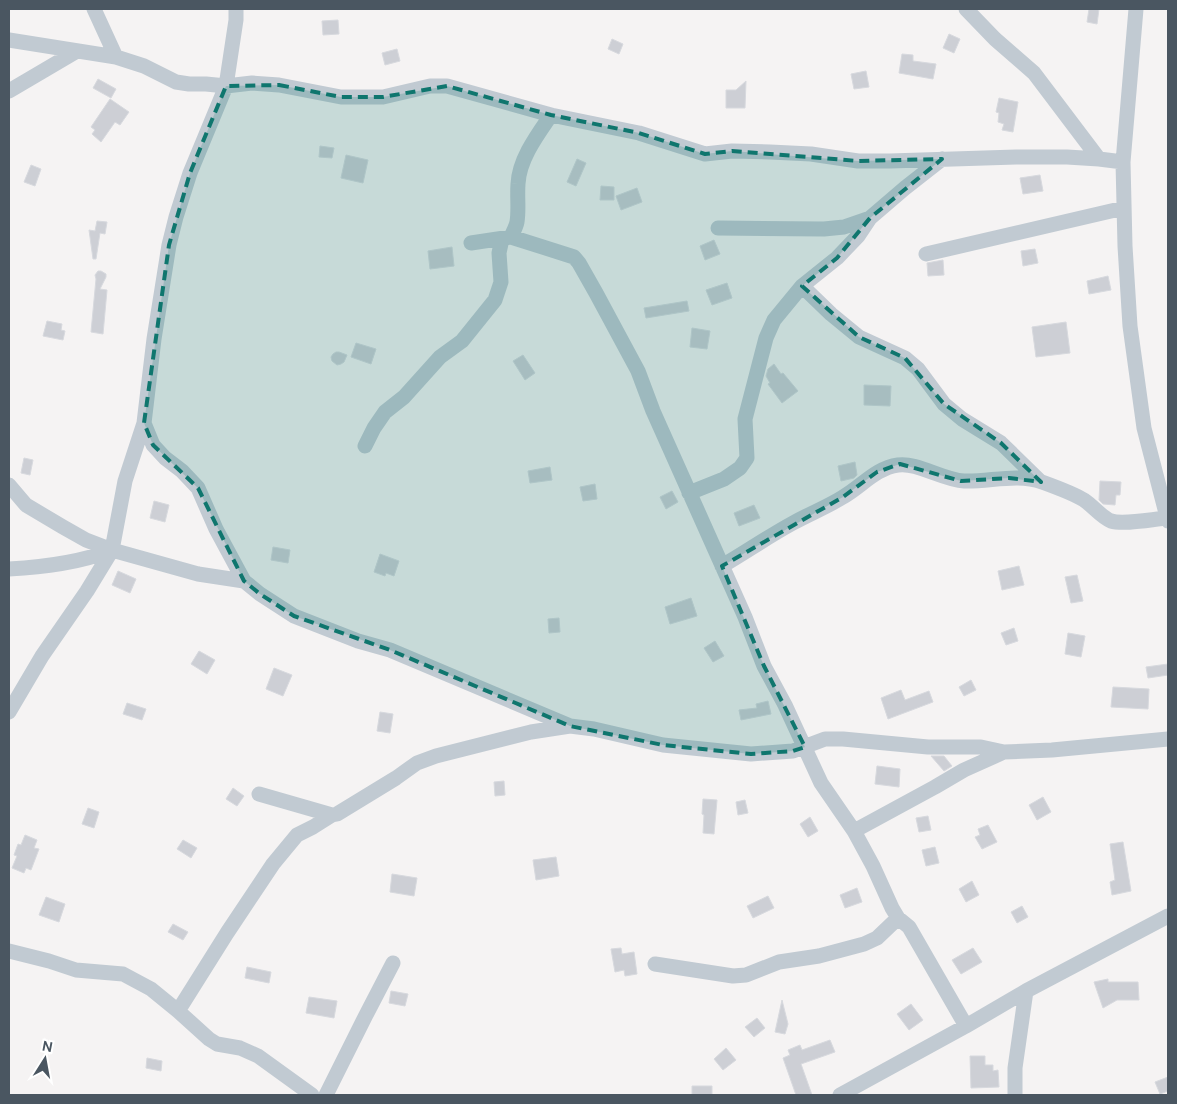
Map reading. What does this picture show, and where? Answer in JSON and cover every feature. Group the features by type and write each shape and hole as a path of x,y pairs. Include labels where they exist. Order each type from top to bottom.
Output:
{"street":[{"path":"94,9 116,57"},
{"path":"9,712 42,656 112,550 125,481 144,423 154,339 169,245 190,173 226,86 236,9"},
{"path":"966,9 995,40 1034,73 1099,158"},
{"path":"722,566 792,523 843,497 877,472 900,464 917,467 961,481 1009,478 1041,482 1082,499 1110,520 1120,522 1168,519 1144,428 1130,326 1123,162 1136,9"},
{"path":"9,40 116,57 144,66 176,82 189,84 226,86 252,83 279,85 341,97 384,97 430,86 447,86 552,115 639,133 705,154 732,151 770,152 811,154 858,161 1016,157 1099,158 1123,162"},
{"path":"9,91 77,51"},
{"path":"365,446 385,412 404,397 436,362 462,341 495,300 501,282 499,252 516,223 518,182 521,170 526,154 536,136 552,115"},
{"path":"689,493 724,479 740,468 747,458 745,418 766,338 774,320 802,286 837,258 858,236 870,218 942,159"},
{"path":"926,254 1124,208"},
{"path":"718,228 824,229 844,227 870,218"},
{"path":"471,243 506,238 574,257 579,263 638,371 653,412 745,617 764,666 785,705 821,783 854,831 873,866 892,908 898,918 909,927 966,1026"},
{"path":"802,286 831,314 859,337 905,358 918,369 944,404 962,419 1001,443 1041,482"},
{"path":"144,423 153,445 165,458 182,470 198,488 216,529 244,581 260,594 294,616 358,641 390,650 570,726"},
{"path":"9,485 26,505 78,536 112,550 198,574 244,581"},
{"path":"9,569 62,563 97,556 112,550"},
{"path":"178,1011 273,864 297,835 332,815 345,810 417,763 436,756 530,732 570,726 594,729 663,745 751,754 793,751 825,739 843,738 928,747 981,747 1004,752 1052,750 1168,739"},
{"path":"854,831 964,770 1004,752"},
{"path":"258,794 332,815"},
{"path":"840,1095 1026,991 1168,916"},
{"path":"655,964 733,976 746,975 779,962 819,956 864,944 877,938 898,918"},
{"path":"9,951 76,970 123,974 151,989 209,1039 217,1044 240,1048 258,1056 312,1095"},
{"path":"326,1095 393,963"},
{"path":"1015,1095 1015,1068 1026,991"}],"highlighted area":[{"path":"279,85 341,97 383,97 447,86 551,115 639,133 705,154 732,151 858,161 942,159 870,218 837,258 802,286 859,337 905,358 944,404 1001,443 1041,482 1009,478 961,481 900,464 877,472 843,497 722,566 764,666 805,747 793,751 751,754 663,745 570,726 390,650 294,616 260,594 244,581 198,488 153,445 144,423 169,245 190,173 226,86"}],"building":[{"path":"1089,9 1099,9 1097,24 1087,22"},
{"path":"338,20 339,34 323,35 322,21"},
{"path":"949,34 960,39 954,53 943,48"},
{"path":"612,39 623,44 619,54 608,49"},
{"path":"397,49 400,61 385,65 382,53"},
{"path":"902,54 913,55 913,61 936,64 933,79 899,73"},
{"path":"866,71 869,87 854,89 851,74"},
{"path":"98,79 116,89 111,98 93,88"},
{"path":"746,81 745,108 726,108 726,90 736,90"},
{"path":"999,98 1018,102 1013,132 1002,130 1004,124 998,122 999,113 996,112"},
{"path":"110,99 129,112 120,125 115,122 101,142 92,134 95,130 91,127"},
{"path":"320,146 334,148 332,158 319,157"},
{"path":"346,155 368,160 363,183 341,178"},
{"path":"577,159 586,163 576,186 567,182"},
{"path":"31,165 41,169 35,186 24,182"},
{"path":"1040,175 1043,191 1023,194 1020,178"},
{"path":"601,186 614,187 614,200 600,200"},
{"path":"637,188 642,202 621,210 616,196"},
{"path":"97,221 107,222 105,234 100,233 96,259 93,259 89,230 95,231"},
{"path":"714,240 720,254 705,260 700,246"},
{"path":"452,247 454,266 430,269 428,251"},
{"path":"1035,249 1038,263 1023,266 1021,251"},
{"path":"943,260 944,275 928,276 927,263"},
{"path":"98,271 106,274 100,289 107,290 103,334 91,332 95,275"},
{"path":"1108,276 1111,290 1089,294 1087,281"},
{"path":"727,283 732,298 712,305 706,290"},
{"path":"687,301 689,311 646,318 644,308"},
{"path":"47,321 62,324 61,330 65,331 63,340 43,336"},
{"path":"1066,322 1070,353 1036,357 1032,327"},
{"path":"692,328 710,331 707,349 690,347"},
{"path":"356,343 376,349 371,364 351,357"},
{"path":"336,352 347,355 344,362 337,365 332,361 331,357"},
{"path":"523,355 535,373 525,380 513,361"},
{"path":"774,364 798,391 782,403 768,384 770,383 766,376 768,369"},
{"path":"864,385 891,386 890,406 864,405"},
{"path":"24,458 33,460 30,475 21,473"},
{"path":"855,462 857,475 854,478 841,481 838,466"},
{"path":"550,467 552,480 530,483 528,471"},
{"path":"1100,481 1121,482 1120,495 1116,495 1115,505 1103,504 1099,500"},
{"path":"595,484 597,499 583,501 580,487"},
{"path":"672,491 678,502 666,509 660,497"},
{"path":"154,501 169,505 165,522 150,518"},
{"path":"754,505 760,518 739,526 734,513"},
{"path":"273,547 290,550 288,563 271,560"},
{"path":"380,554 399,561 394,576 386,573 385,576 374,572"},
{"path":"1019,566 1024,585 1002,590 998,571"},
{"path":"118,571 136,579 130,593 112,585"},
{"path":"1077,575 1083,601 1071,603 1065,577"},
{"path":"691,598 697,616 670,624 665,607"},
{"path":"559,618 560,632 549,633 548,619"},
{"path":"1014,628 1018,641 1006,645 1001,633"},
{"path":"1068,633 1085,636 1081,657 1065,654"},
{"path":"715,641 724,656 713,662 704,648"},
{"path":"199,651 215,660 207,674 191,664"},
{"path":"1168,664 1168,675 1148,678 1146,667"},
{"path":"274,668 292,675 283,696 266,689"},
{"path":"971,680 976,690 964,696 959,687"},
{"path":"1113,687 1149,689 1148,709 1111,707"},
{"path":"901,690 905,700 929,691 933,702 888,719 881,698"},
{"path":"768,701 771,714 741,720 739,710 757,708 756,704"},
{"path":"127,703 146,709 142,720 123,714"},
{"path":"380,712 393,714 390,733 377,731"},
{"path":"931,756 944,756 952,766 944,771"},
{"path":"877,766 900,769 899,787 875,784"},
{"path":"504,781 505,795 495,796 494,782"},
{"path":"233,788 244,796 237,806 226,799"},
{"path":"1043,797 1051,812 1037,820 1029,805"},
{"path":"703,799 717,800 714,834 703,833"},
{"path":"745,800 748,813 738,815 736,802"},
{"path":"88,808 99,812 94,828 82,824"},
{"path":"928,816 931,830 919,832 916,818"},
{"path":"810,817 818,831 808,837 800,824"},
{"path":"988,825 997,842 982,849 975,837 980,835 978,829"},
{"path":"25,835 37,840 34,848 39,849 31,870 26,868 24,873 12,868 17,856 14,855 18,844 21,845"},
{"path":"183,840 197,848 191,858 177,849"},
{"path":"1123,842 1131,891 1112,895 1110,882 1115,880 1110,844"},
{"path":"935,847 939,863 926,866 922,850"},
{"path":"556,857 559,876 536,880 533,860"},
{"path":"392,874 417,878 414,896 390,892"},
{"path":"972,881 979,895 966,902 959,889"},
{"path":"857,888 862,902 845,908 840,895"},
{"path":"768,896 774,908 753,918 747,906"},
{"path":"46,897 65,904 59,922 39,915"},
{"path":"1022,906 1028,917 1017,923 1011,912"},
{"path":"173,924 188,932 183,940 168,932"},
{"path":"621,948 622,954 634,952 637,974 625,976 624,970 615,972 611,949"},
{"path":"973,948 982,962 961,974 952,960"},
{"path":"247,967 271,972 269,983 245,978"},
{"path":"1108,979 1108,982 1138,982 1139,1000 1117,1000 1103,1008 1094,982"},
{"path":"391,991 408,994 405,1006 389,1003"},
{"path":"309,997 337,1001 334,1018 306,1013"},
{"path":"782,1000 788,1024 785,1034 775,1032"},
{"path":"911,1004 923,1020 909,1030 897,1014"},
{"path":"757,1018 765,1028 754,1037 745,1027"},
{"path":"830,1040 835,1052 801,1064 812,1095 796,1095 783,1058 790,1055 788,1050 800,1045 802,1050"},
{"path":"726,1048 736,1060 723,1070 714,1059"},
{"path":"970,1056 985,1056 985,1065 993,1065 993,1071 998,1070 999,1087 971,1088"},
{"path":"147,1058 162,1061 161,1071 146,1068"},
{"path":"1168,1077 1168,1091 1160,1094 1155,1082"},
{"path":"692,1086 712,1086 712,1095 692,1095"}]}
